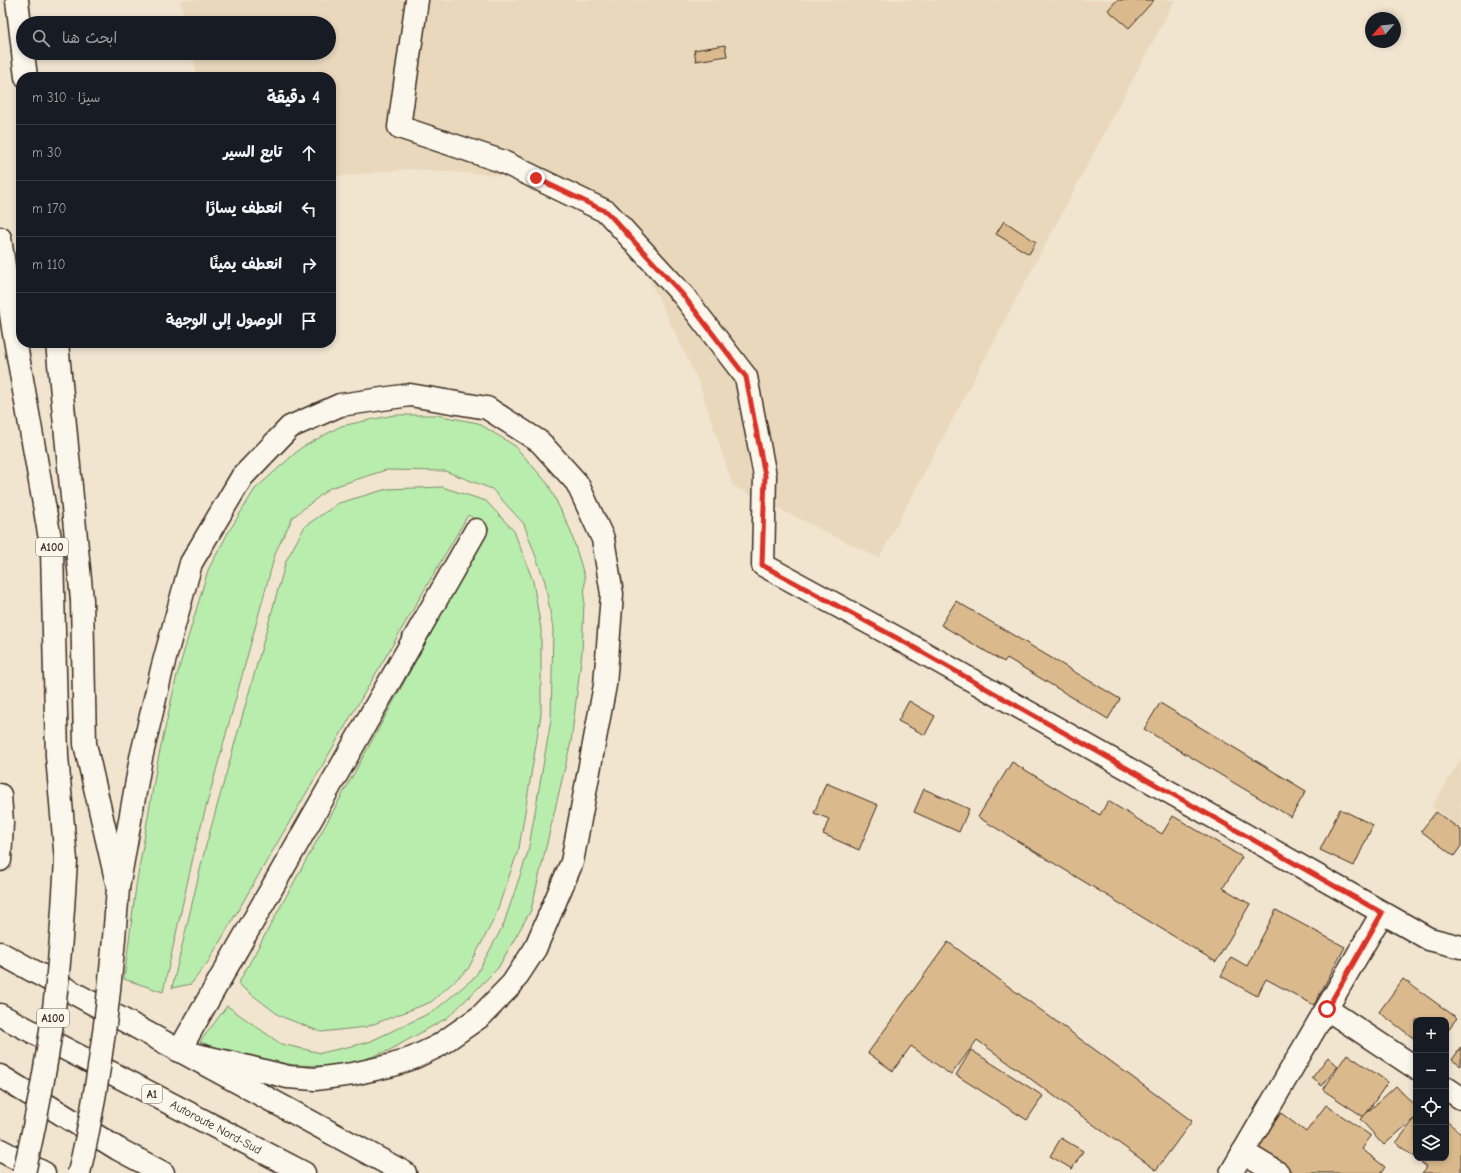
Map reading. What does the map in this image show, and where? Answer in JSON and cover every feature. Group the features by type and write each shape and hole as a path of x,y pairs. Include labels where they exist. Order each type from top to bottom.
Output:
{"main road":[{"path":"17,0 19,16"},
{"path":"417,0 399,126 501,161 607,212 683,295 746,377 765,476 762,565 906,643 1429,940 1461,947"},
{"path":"24,60 25,72"},
{"name":"A100","path":"0,238 16,345"},
{"name":"A100","path":"17,348 52,550 57,756 66,861 62,931 55,1000 45,1070 24,1173"},
{"path":"57,348 82,600 85,744 118,888"},
{"path":"79,1173 94,1096 105,1027 113,958 118,888 141,758 162,670 191,563 242,477 290,427 340,405 410,395 487,408 540,442 577,483 603,539 612,594 604,685 572,862 535,949 512,984 481,1016 438,1046 393,1065 354,1074 308,1079 288,1077 179,1051"},
{"path":"179,1051 476,530"},
{"path":"0,794 2,824 0,860"},
{"path":"1231,1173 1382,913"},
{"path":"0,953 405,1173"},
{"path":"1327,1009 1413,1066"},
{"name":"Autoroute Nord-Sud","path":"0,1015 304,1173"},
{"path":"0,1076 118,1149 162,1173"},
{"path":"1448,1089 1461,1098"},
{"path":"0,1150 44,1173"},
{"path":"1243,1152 1278,1173"}],"shaded area":[{"path":"180,0 1175,0 879,558 733,486 699,383 627,233 536,178 409,169 336,176 336,72 196,72 193,60 336,60 336,16 183,16"},
{"path":"1461,759 1461,829 1432,807"}],"green space":[{"path":"394,415 436,415 478,423 515,446 548,484 570,529 585,578 582,652 571,742 531,910 498,968 473,993 447,1018 388,1051 357,1062 325,1066 294,1065 239,1055 200,1042 227,1006 281,1044 321,1053 369,1042 434,1011 475,977 503,926 528,852 551,720 553,629 545,582 524,524 492,489 445,471 386,470 330,488 293,517 276,551 196,844 163,992 124,979 136,886 157,764 177,675 208,570 228,533 255,489 301,448 341,426"},
{"path":"442,487 486,501 514,531 533,581 541,629 541,714 519,848 494,919 468,969 431,1002 366,1027 321,1032 280,1016 238,984 489,528 468,515 208,962 191,984 172,988 205,849 286,561 305,526 339,503 387,489"}],"building":[{"path":"1117,0 1154,0 1129,28 1108,10"},
{"path":"725,45 727,56 696,61 694,50"},
{"path":"1004,221 1036,242 1029,254 996,234"},
{"path":"956,601 1120,699 1108,719 1007,658 1004,662 941,625"},
{"path":"909,701 935,716 925,735 898,721"},
{"path":"1160,703 1306,791 1291,817 1144,729"},
{"path":"1012,762 1100,815 1108,801 1162,834 1173,816 1242,857 1223,888 1250,904 1216,962 978,817"},
{"path":"826,783 878,805 859,850 823,834 829,819 814,813"},
{"path":"924,789 969,809 959,832 914,812"},
{"path":"1340,809 1373,825 1354,866 1320,850"},
{"path":"1436,812 1461,830 1461,846 1454,856 1421,831"},
{"path":"1276,910 1345,947 1314,1005 1266,979 1257,996 1221,976 1231,957 1247,966"},
{"path":"948,942 1192,1121 1156,1170 977,1040 951,1075 911,1046 893,1071 868,1053"},
{"path":"1403,979 1457,1018 1449,1028 1449,1017 1413,1017 1413,1038 1379,1012"},
{"path":"1461,1047 1461,1066 1452,1060"},
{"path":"971,1050 1043,1096 1027,1120 956,1075"},
{"path":"1347,1054 1388,1082 1364,1117 1323,1090"},
{"path":"1328,1057 1338,1066 1322,1086 1312,1078"},
{"path":"1396,1086 1413,1104 1413,1120 1384,1145 1360,1119"},
{"path":"1326,1105 1371,1136 1362,1149 1385,1167 1381,1173 1294,1173 1257,1148 1281,1113 1306,1132"},
{"path":"1413,1121 1413,1156 1396,1143"},
{"path":"1449,1123 1461,1133 1461,1173 1422,1173 1427,1167 1419,1161 1449,1161"},
{"path":"1061,1138 1083,1151 1072,1169 1050,1156"}],"route":[{"path":"536,178 607,212 683,295 746,377 765,476 762,565 906,643 1382,913 1327,1009"}]}
